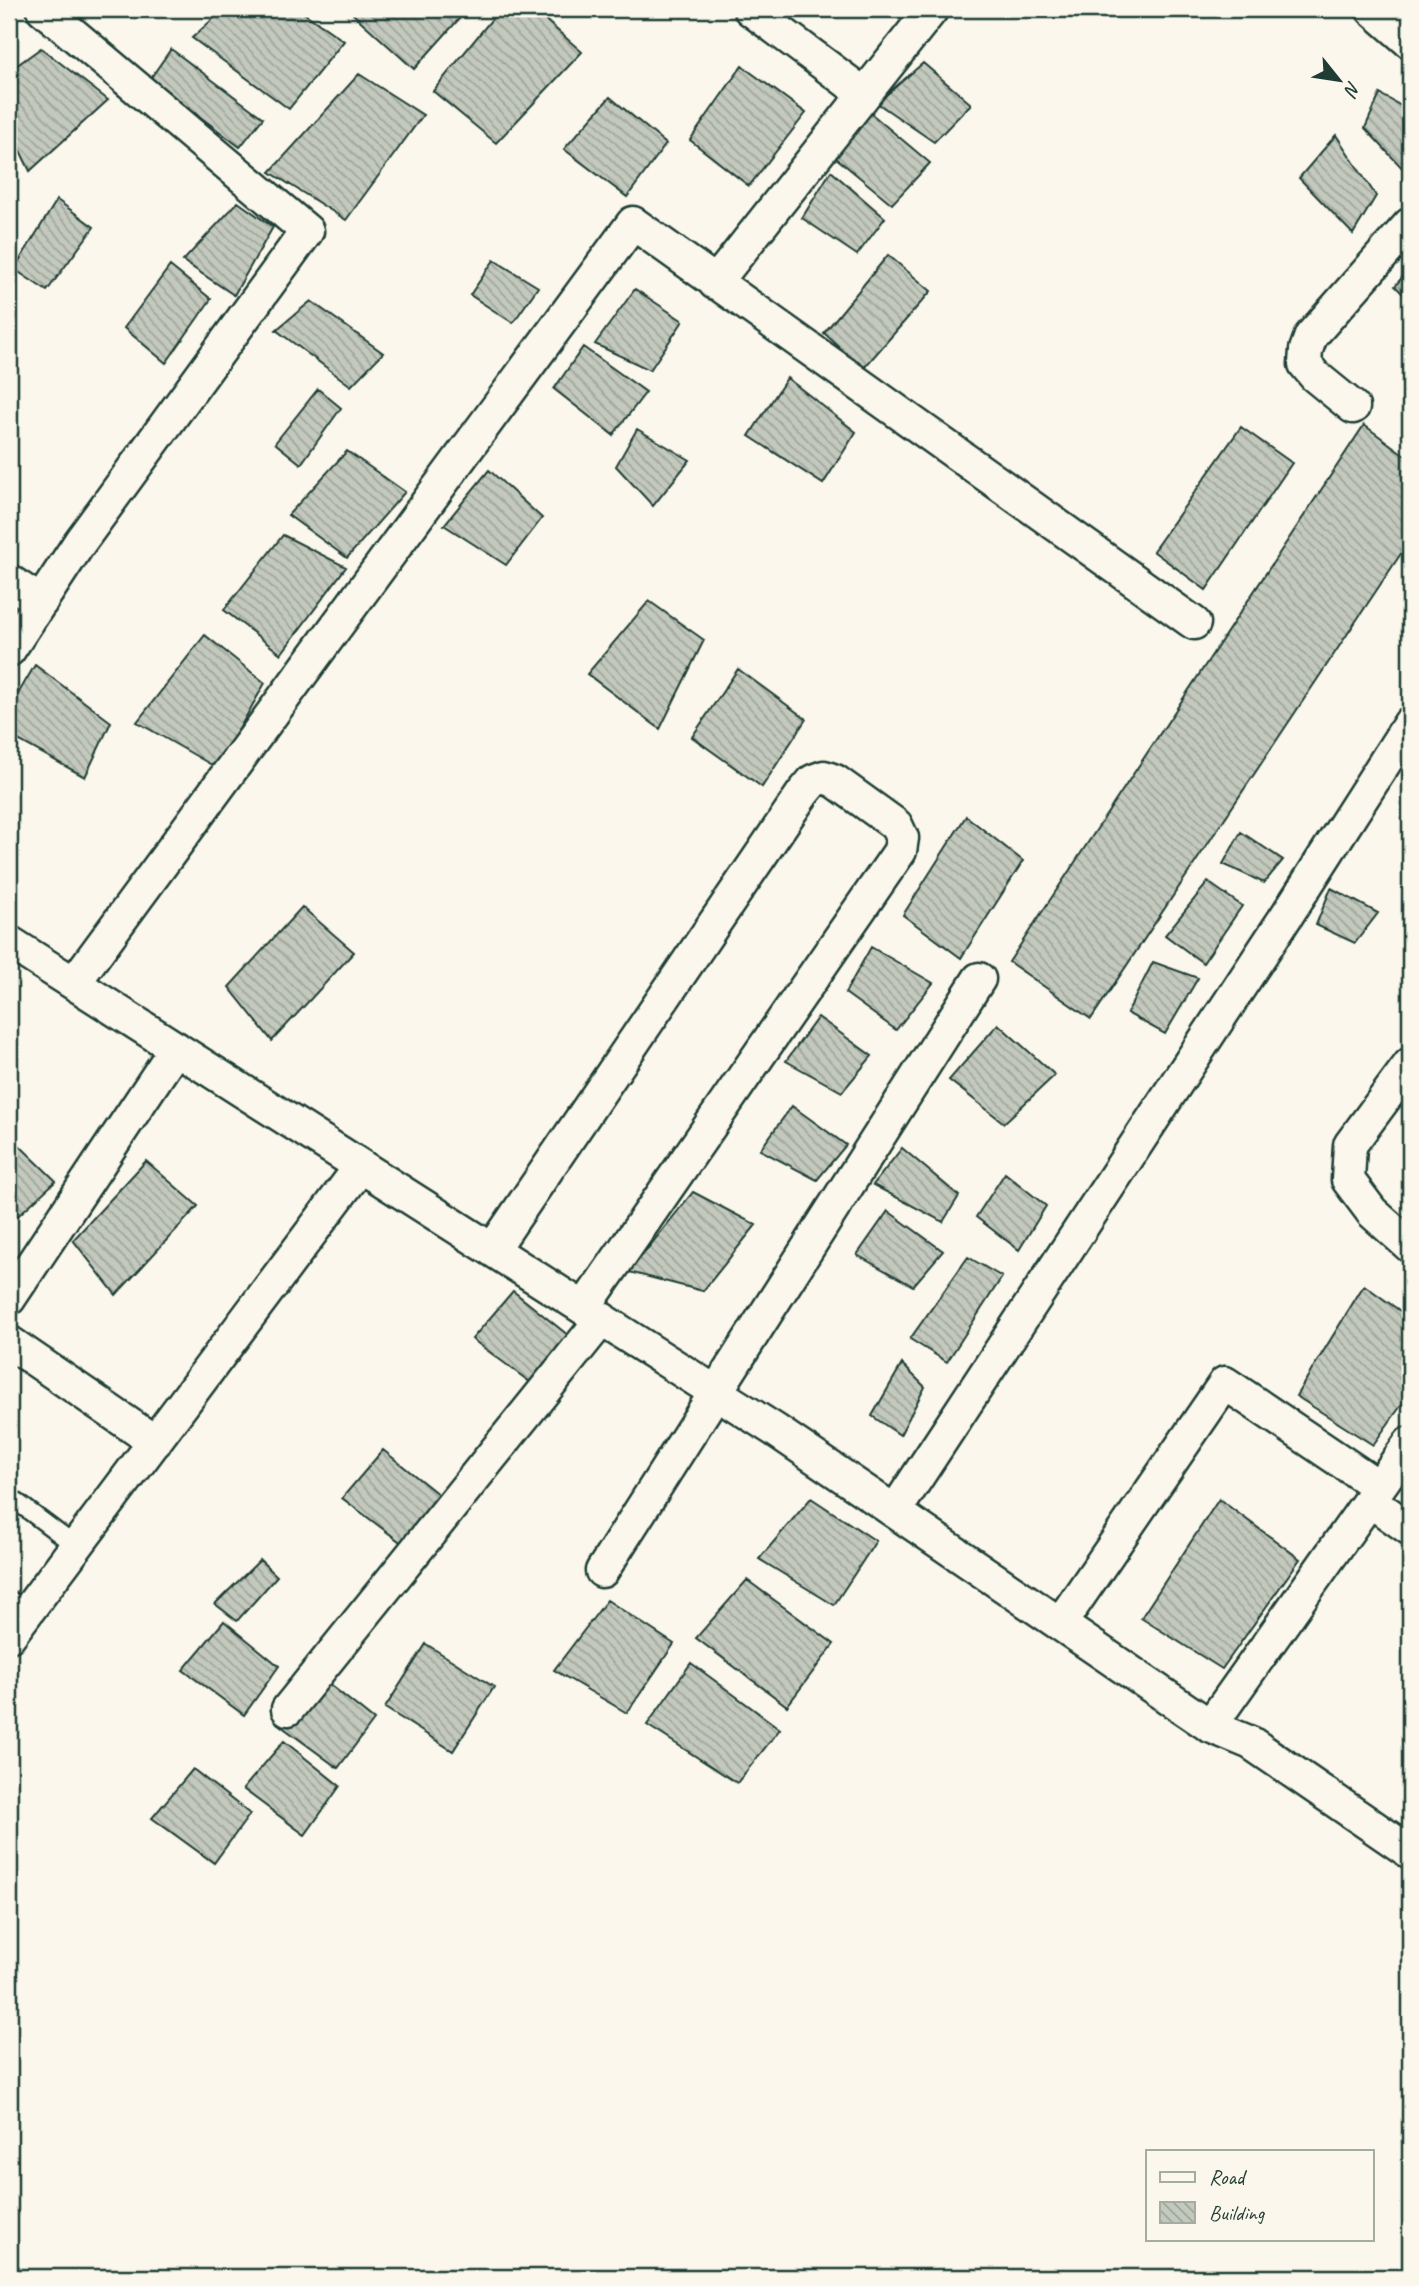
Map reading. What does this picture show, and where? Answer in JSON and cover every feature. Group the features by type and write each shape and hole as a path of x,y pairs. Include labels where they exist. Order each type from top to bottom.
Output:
{"street":[{"path":"9,650 80,542 307,231 43,9"},
{"path":"750,9 864,94"},
{"path":"715,283 932,9"},
{"path":"1372,9 1410,42"},
{"path":"74,983 633,222 1194,623"},
{"path":"1353,407 1315,376 1305,364 1306,350 1311,336 1410,224"},
{"path":"9,581 41,602"},
{"path":"895,1511 1410,723"},
{"path":"288,1709 593,1313 900,851 902,838 896,825 835,781 824,777 813,781 493,1250"},
{"path":"9,942 717,1393 1210,1726 1251,1743 1410,1852"},
{"path":"602,1571 979,979"},
{"path":"9,1300 176,1048"},
{"path":"1410,1064 1350,1145 1348,1180 1373,1212 1410,1246"},
{"path":"15,1616 77,1547 361,1166"},
{"path":"9,1342 155,1442"},
{"path":"1060,1623 1225,1383 1374,1494 1410,1529"},
{"path":"1210,1726 1410,1443"}],"lane":[{"path":"9,1496 77,1547"}],"building":[{"path":"224,9 298,9 344,41 289,109 192,38"},
{"path":"358,9 468,9 414,69 353,14"},
{"path":"500,9 533,9 582,52 496,143 433,91"},
{"path":"41,48 108,100 30,171 9,128 9,71"},
{"path":"171,49 263,118 240,147 150,79"},
{"path":"923,63 971,104 934,142 877,103"},
{"path":"742,66 806,113 749,186 690,140"},
{"path":"359,74 423,115 346,220 270,172"},
{"path":"1380,94 1410,111 1410,164 1405,171 1365,128"},
{"path":"610,97 666,144 627,197 564,149"},
{"path":"868,111 930,163 892,204 830,153"},
{"path":"1336,135 1376,196 1353,234 1299,178"},
{"path":"831,171 885,218 857,255 802,218"},
{"path":"57,200 94,227 47,291 14,269"},
{"path":"238,202 273,227 234,295 183,261"},
{"path":"888,255 931,291 863,369 824,333"},
{"path":"494,260 538,287 513,323 470,295"},
{"path":"170,266 211,299 166,363 124,328"},
{"path":"1410,268 1410,301 1395,286"},
{"path":"635,289 683,321 650,370 595,344"},
{"path":"311,301 383,353 351,386 276,330"},
{"path":"583,347 646,392 613,435 554,389"},
{"path":"787,378 856,432 823,484 749,436"},
{"path":"318,389 341,408 301,464 275,443"},
{"path":"1364,425 1410,459 1410,540 1091,1019 1009,962"},
{"path":"1241,427 1292,463 1206,590 1153,551"},
{"path":"637,429 690,460 653,506 616,466"},
{"path":"347,451 405,492 347,558 288,515"},
{"path":"489,470 542,518 506,565 444,525"},
{"path":"283,535 346,567 281,654 224,610"},
{"path":"649,601 704,640 660,729 587,674"},
{"path":"205,635 265,683 217,768 137,722"},
{"path":"35,665 111,722 85,777 9,735 9,709"},
{"path":"738,669 806,719 762,787 692,737"},
{"path":"966,816 1023,861 961,958 903,915"},
{"path":"1241,832 1283,860 1264,883 1223,864"},
{"path":"1208,882 1242,906 1203,963 1165,935"},
{"path":"1331,888 1378,913 1355,943 1316,925"},
{"path":"302,907 354,952 272,1041 229,987"},
{"path":"871,947 933,983 896,1030 845,993"},
{"path":"1153,962 1198,978 1165,1034 1127,1013"},
{"path":"818,1017 872,1056 842,1092 786,1061"},
{"path":"998,1024 1055,1075 1004,1123 949,1080"},
{"path":"792,1106 846,1145 817,1180 760,1150"},
{"path":"19,1145 56,1181 9,1224 9,1154"},
{"path":"902,1148 959,1196 943,1222 873,1185"},
{"path":"146,1161 198,1206 116,1295 73,1240"},
{"path":"1005,1173 1046,1206 1019,1250 976,1217"},
{"path":"693,1192 756,1225 703,1291 629,1272"},
{"path":"888,1211 943,1251 913,1286 857,1255"},
{"path":"968,1257 1002,1277 947,1362 910,1339"},
{"path":"1364,1285 1410,1318 1410,1393 1373,1445 1296,1396"},
{"path":"513,1291 569,1336 534,1385 472,1339"},
{"path":"902,1364 925,1387 900,1435 872,1416"},
{"path":"383,1450 439,1495 403,1544 342,1498"},
{"path":"811,1498 876,1541 834,1605 759,1559"},
{"path":"1219,1499 1300,1559 1222,1669 1141,1618"},
{"path":"260,1560 277,1576 237,1621 215,1604"},
{"path":"747,1580 834,1644 787,1706 696,1638"},
{"path":"607,1600 674,1644 627,1713 554,1670"},
{"path":"224,1621 279,1666 244,1715 183,1670"},
{"path":"426,1644 494,1687 453,1751 385,1708"},
{"path":"691,1663 780,1729 737,1783 647,1725"},
{"path":"318,1675 374,1720 338,1768 277,1723"},
{"path":"284,1741 340,1786 305,1835 243,1789"},
{"path":"193,1769 250,1814 214,1863 152,1818"}]}
